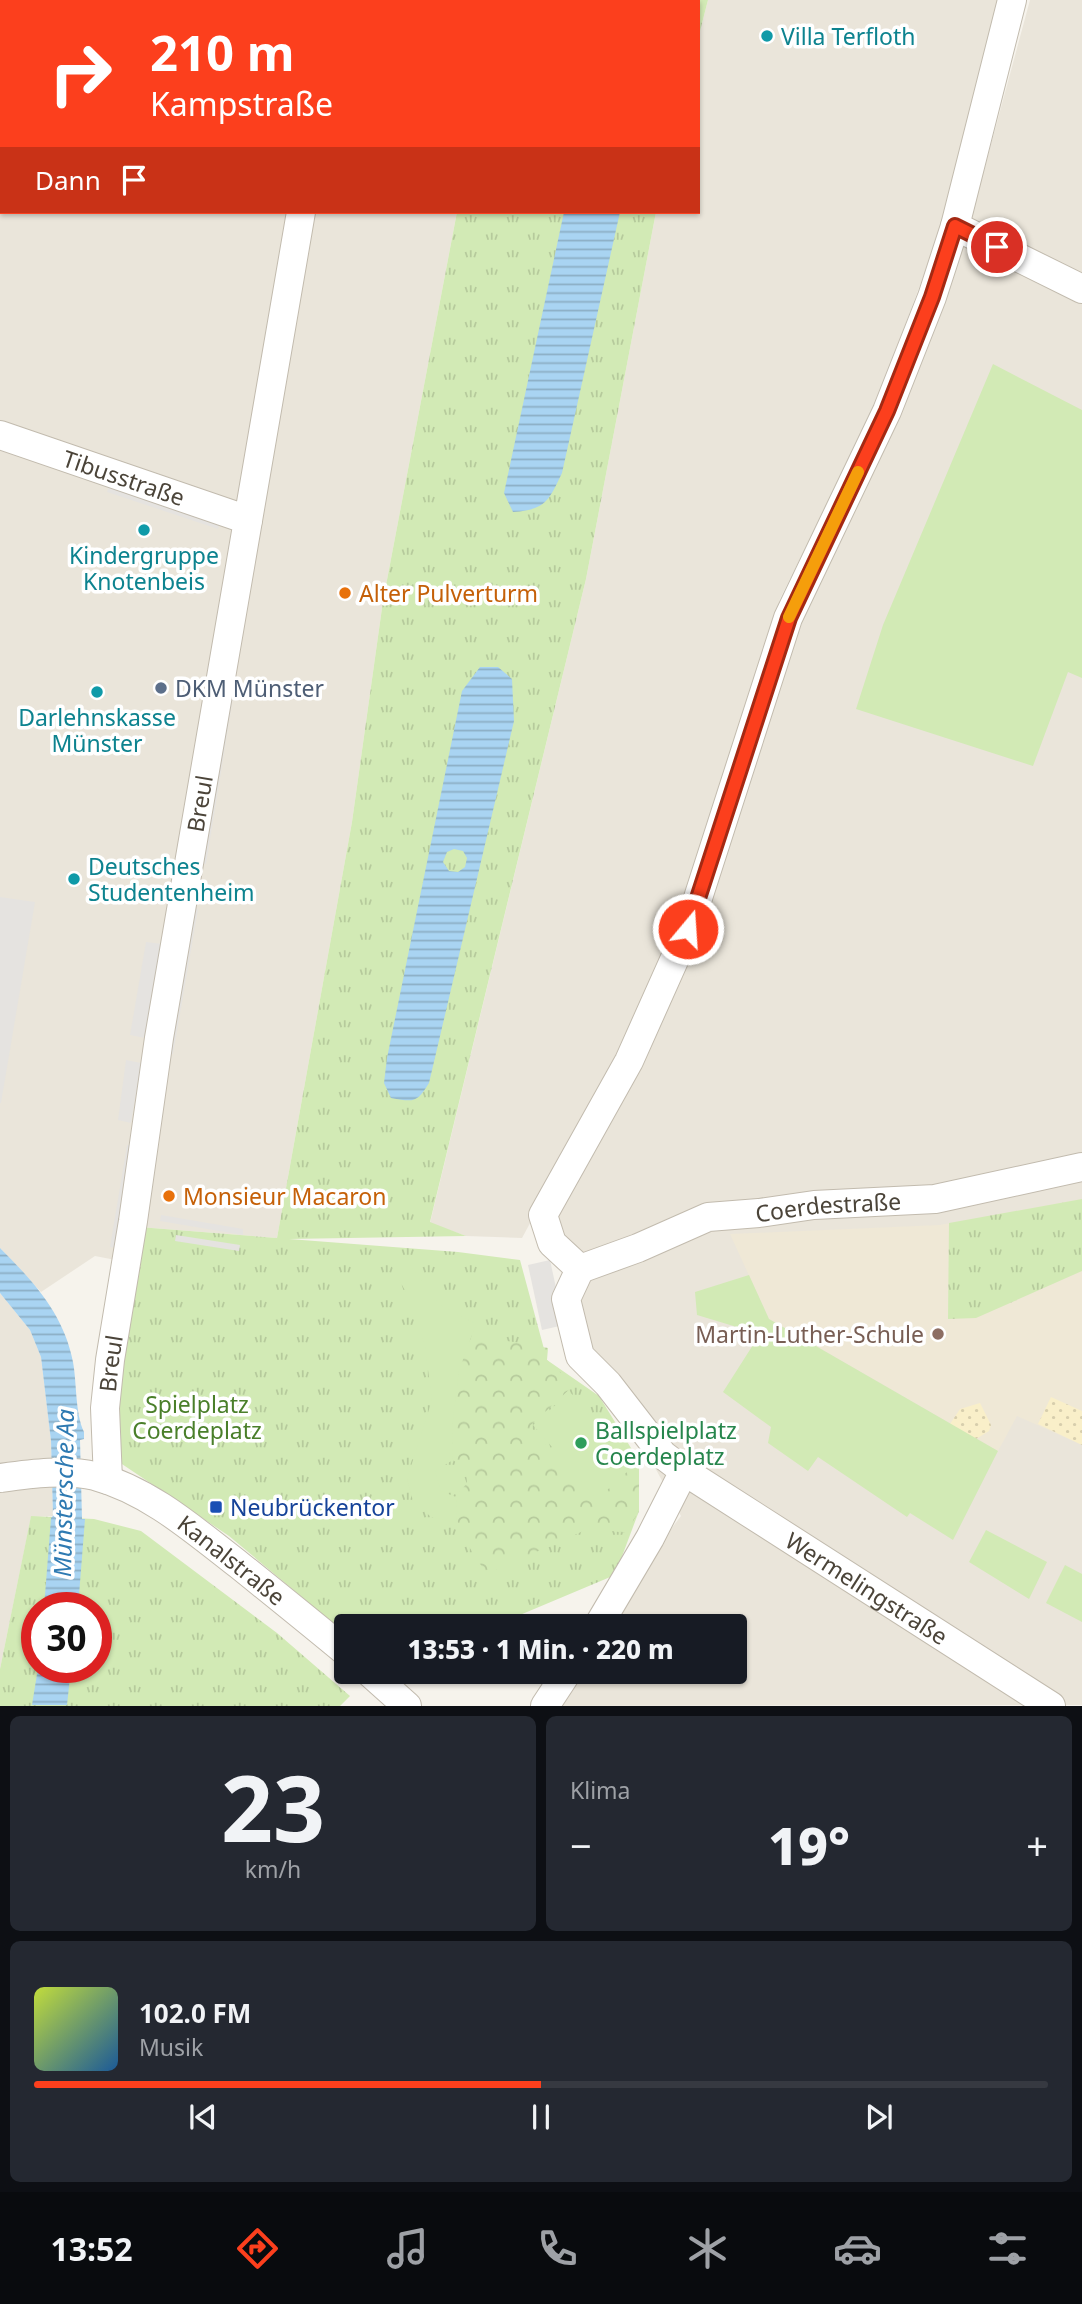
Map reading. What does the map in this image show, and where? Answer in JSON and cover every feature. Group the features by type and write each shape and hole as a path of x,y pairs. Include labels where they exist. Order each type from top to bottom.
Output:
{"street":[{"path":"580,1269 552,1243 543,1215 629,1061 688,929 789,618 887,411 932,297 955,226 1012,0"},
{"name":"Breul","path":"96,1477 106,1388 159,1038 301,214"},
{"path":"955,226 1082,289"},
{"name":"Tibusstraße","path":"0,435 248,520"},
{"name":"Coerdestraße","path":"580,1269 638,1248 708,1217 814,1205 935,1199 1082,1167"},
{"name":"Wermelingstraße","path":"580,1269 566,1299 580,1356 608,1384 663,1455 1051,1706"},
{"path":"605,1614 659,1522 684,1471"},
{"path":"0,1478 50,1473 96,1477"},
{"name":"Kanalstraße","path":"96,1477 148,1498 174,1516 334,1642"},
{"path":"382,1684 407,1706"},
{"path":"545,1706 559,1684"}],"shaded area":[{"path":"708,0 1005,0 941,229 873,411 780,599 678,924 622,1054 522,1238 466,1236 430,1223 586,579 656,214 700,214 700,31"},
{"path":"1030,0 1082,0 1082,1705 536,1706 552,1684 747,1684 747,1614 606,1614 681,1516 582,1332 554,1213 759,745 830,542 973,211"},
{"path":"0,214 457,214 383,601 352,822 277,1238 139,1227 131,1263 95,1256 41,1292 0,1248"},
{"path":"109,486 220,522 218,529 107,492"},
{"path":"227,697 233,698 206,864 198,862"},
{"path":"0,897 35,902 1,1103 0,1103"},
{"path":"191,907 198,909 173,1054 166,1053"},
{"path":"146,942 162,944 145,1038 130,1035"},
{"path":"126,1060 141,1063 131,1123 118,1120"},
{"path":"127,1145 134,1146 117,1248 110,1247"},
{"name":"Martin-Luther-Schule","path":"1082,1199 1082,1445 1017,1416 998,1451 769,1319 730,1234 940,1225"},
{"path":"161,1215 243,1229 243,1235 160,1221"},
{"path":"176,1235 240,1245 239,1251 175,1241"},
{"path":"550,1260 564,1325 542,1330 528,1265"},
{"path":"0,1293 30,1330 41,1357 51,1441 53,1516 31,1517 0,1669"}],"green space":[{"path":"700,0 708,0 700,31"},
{"name":"Spielplatz Coerdeplatz","path":"457,214 656,214 586,579 430,1222 466,1236 289,1239 458,1252 520,1260 547,1360 599,1396 639,1461 639,1511 615,1575 522,1614 334,1614 334,1624 229,1536 110,1456 139,1227 277,1238 352,822 383,601"},
{"path":"993,364 1082,410 1082,678 1068,672 1033,766 856,709 883,625"},
{"path":"1082,1199 1082,1271 976,1318 948,1319 949,1223"},
{"path":"391,1265 410,1265 439,1304 476,1324 459,1370 452,1428 453,1460 435,1471 441,1491 456,1497 457,1523 431,1517 413,1501 407,1479 432,1400 425,1347 408,1296"},
{"path":"749,1275 769,1319 998,1451 953,1540 910,1513 907,1517 818,1457 808,1471 768,1443 771,1427 723,1392 760,1334 697,1315 695,1292"},
{"path":"476,1324 502,1340 548,1348 547,1360 574,1385 530,1426 594,1502 639,1461 639,1511 626,1533 590,1528 487,1574 469,1547 456,1516 458,1494 467,1483 466,1470 453,1460 452,1428 459,1370"},
{"name":"Ballspielplatz Coerdeplatz","path":"570,1392 632,1464 594,1496 533,1425"},
{"path":"31,1516 94,1519 141,1531 277,1633 350,1696 340,1706 0,1706 0,1669"},
{"path":"986,1530 1047,1562 1029,1599 969,1562"},
{"path":"1065,1565 1082,1574 1082,1622 1046,1603"}],"sand":[{"path":"1051,1397 1082,1411 1082,1445 1038,1424"},
{"path":"980,1403 991,1425 989,1431 976,1439 950,1424 960,1409"}],"water":[{"path":"564,214 620,214 562,473 545,502 533,509 513,512 504,493"},
{"path":"480,667 498,667 512,679 514,721 429,1083 414,1100 391,1098 384,1083 387,1058 462,691","holes":["454,849 463,851 467,858 465,867 458,872 449,871 443,862 447,852"]},
{"name":"Münstersche Aa","path":"0,1248 46,1299 69,1345 84,1432 84,1439 80,1440 82,1519 85,1519 79,1592 45,1592 53,1516 51,1441 41,1357 30,1330 0,1293"},
{"path":"36,1683 69,1683 67,1705 32,1705"}],"slow traffic":[{"path":"789,617 858,472"}],"place":[{"name":"Villa Terfloth","path":"767,36"},
{"name":"Kindergruppe Knotenbeis","path":"144,530"},
{"name":"Alter Pulverturm","path":"345,593"},
{"name":"DKM Münster","path":"161,688"},
{"name":"Darlehnskasse Münster","path":"97,692"},
{"name":"Deutsches Studentenheim","path":"74,879"},
{"name":"Monsieur Macaron","path":"169,1196"},
{"name":"Martin-Luther-Schule","path":"938,1334"},
{"name":"Ballspielplatz Coerdeplatz","path":"581,1443"},
{"name":"Neubrückentor","path":"216,1507"}],"route":[{"path":"688,929 789,618 833,520 887,411 932,297 955,226 997,247"}]}
